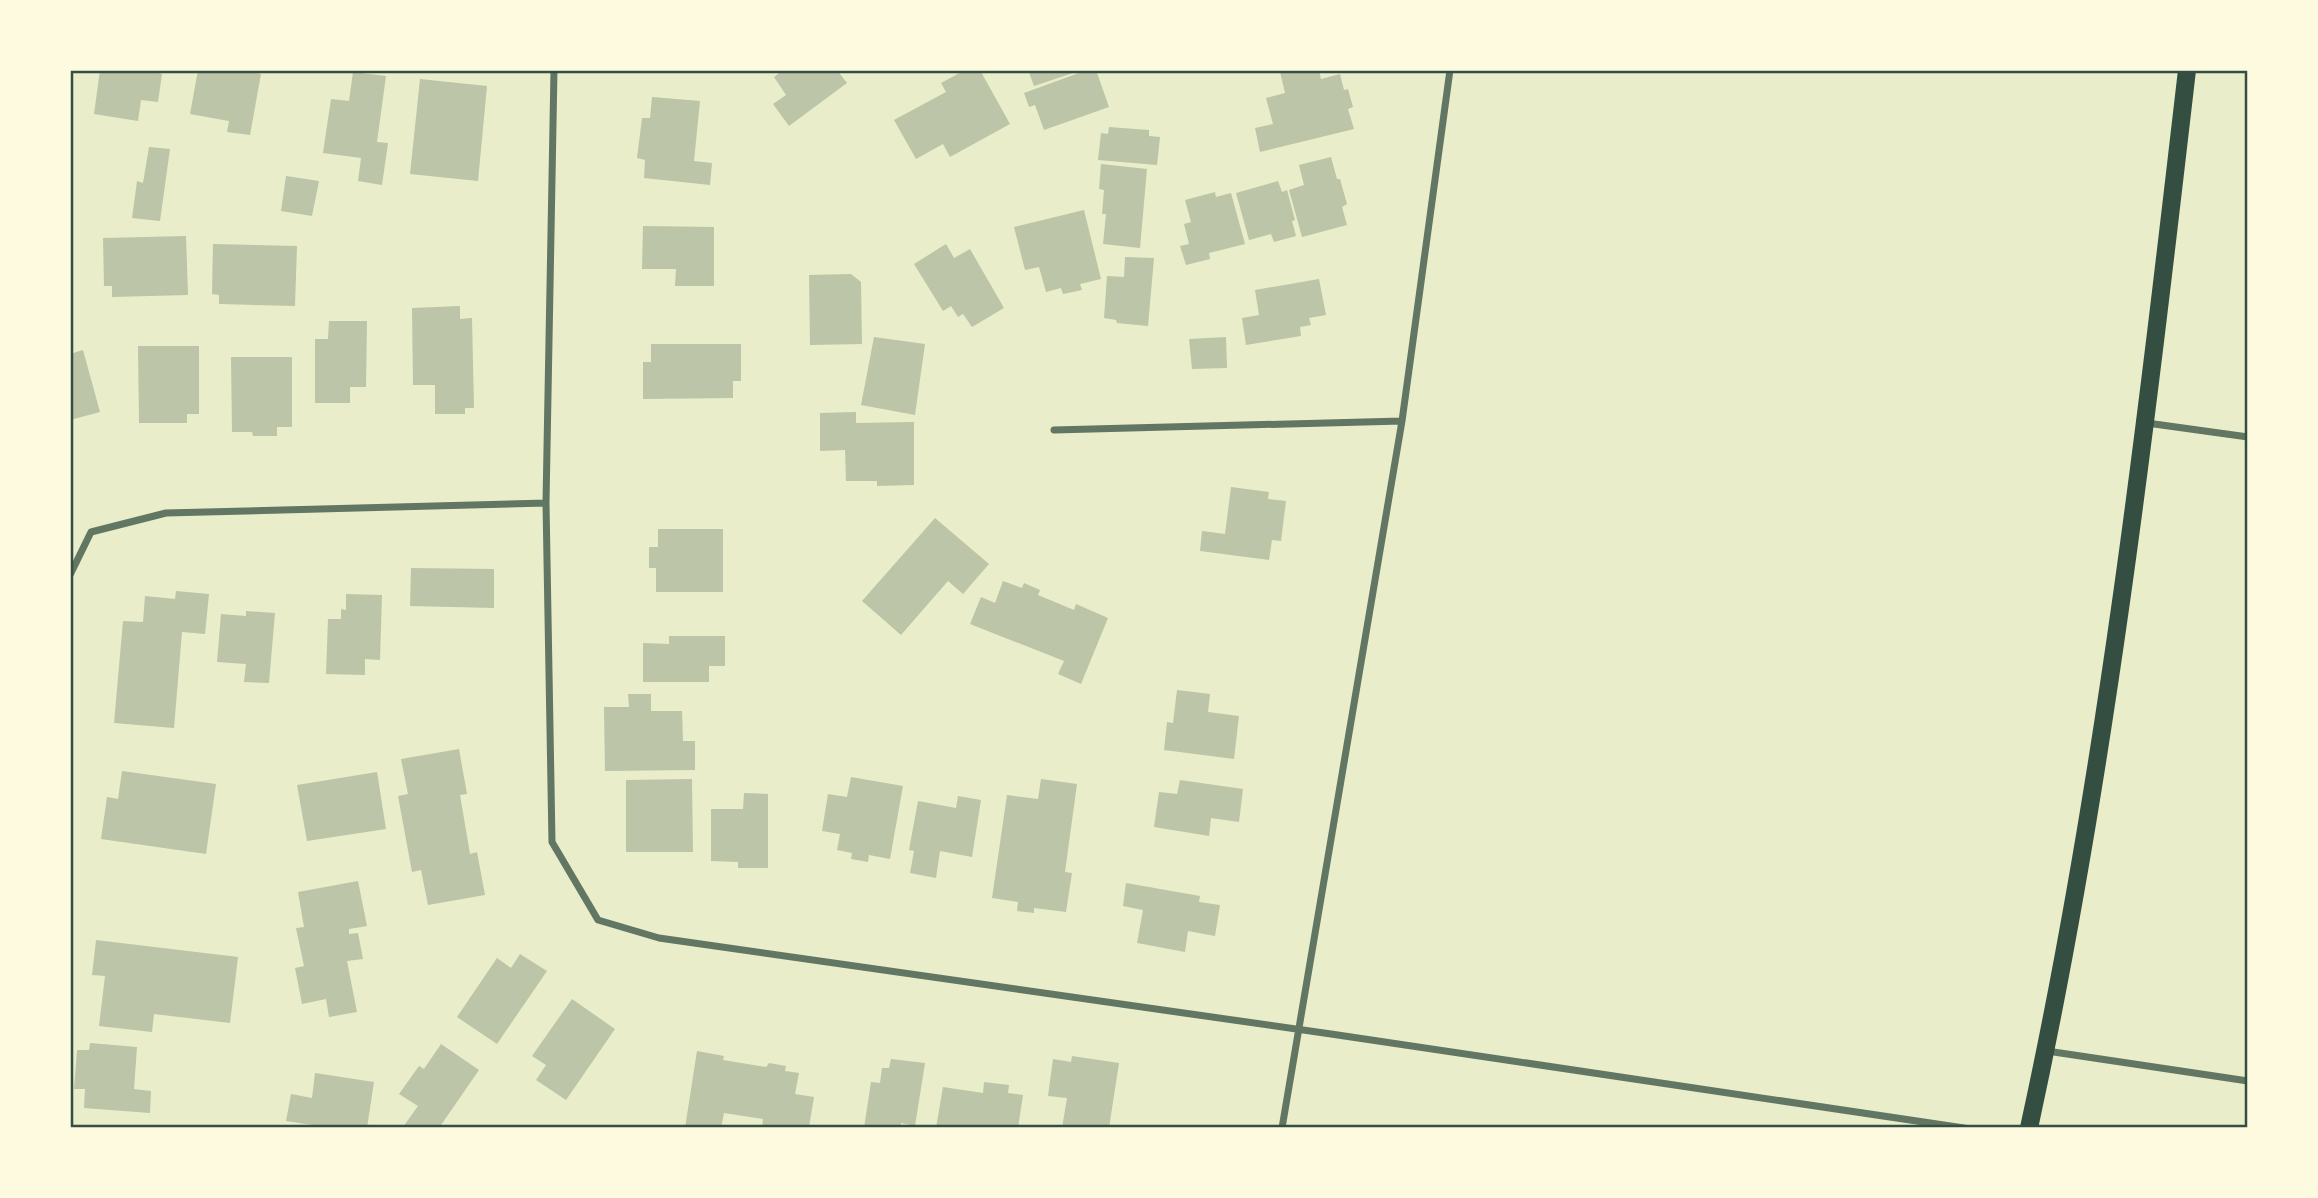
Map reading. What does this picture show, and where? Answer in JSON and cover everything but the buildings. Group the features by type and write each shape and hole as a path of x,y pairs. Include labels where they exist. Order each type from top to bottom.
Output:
{"main road":[{"path":"2029,1128 2046,1051 2105,718 2146,423 2187,70"}],"street":[{"path":"554,70 545,503 552,842 598,920 659,938 1299,1029 1964,1128"},
{"path":"1282,1128 1402,421 1450,70"},
{"path":"1054,430 1402,421"},
{"path":"2146,423 2248,438"},
{"path":"70,575 91,532 166,513 545,503"},
{"path":"2046,1051 2248,1081"}]}
